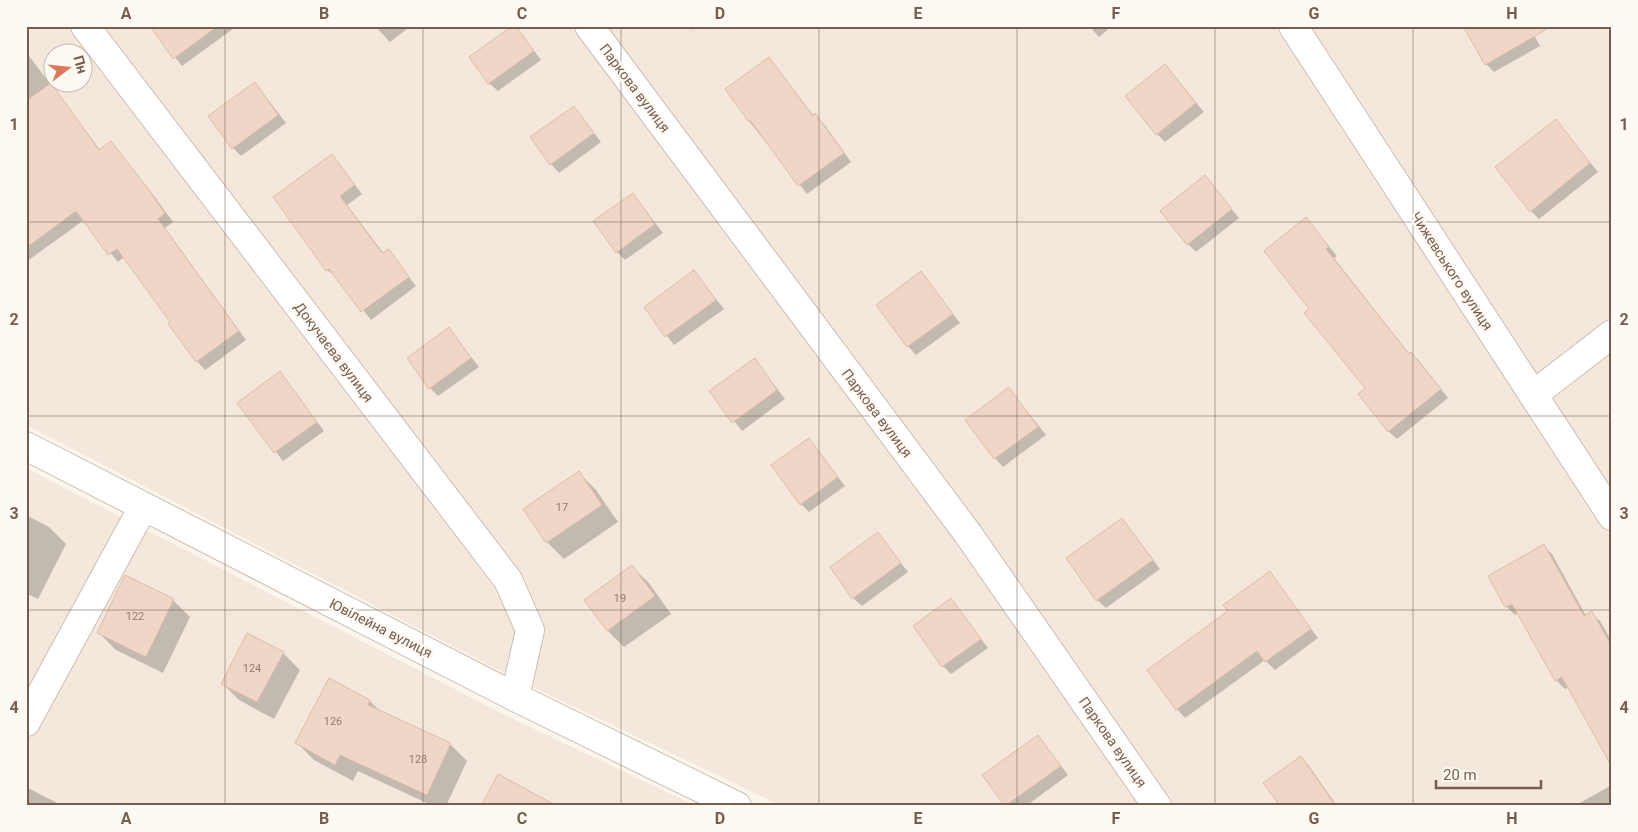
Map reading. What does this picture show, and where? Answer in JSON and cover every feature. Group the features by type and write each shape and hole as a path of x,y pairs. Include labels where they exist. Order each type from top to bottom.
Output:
{"street":[{"name":"Докучаєва вулиця","path":"85,26 508,580 530,630 515,697"},
{"name":"Паркова вулиця","path":"589,26 968,534 1157,806"},
{"name":"Чижевського вулиця","path":"1293,26 1612,516"},
{"path":"1532,395 1612,334"},
{"name":"Ювілейна вулиця","path":"26,446 515,697 737,806"},
{"path":"26,722 143,507"}],"shaded area":[{"path":"26,26 1612,26 1612,806 782,806 522,682 26,425"},
{"path":"26,468 505,715 696,806 26,806"}],"building":[{"path":"150,26 218,26 173,59"},
{"path":"512,26 516,26 534,51 488,84 469,57"},
{"path":"1463,26 1552,26 1485,65"},
{"path":"769,57 813,116 815,113 844,153 798,186 725,89"},
{"path":"1165,64 1196,103 1156,135 1125,96"},
{"path":"255,82 278,115 232,149 208,116"},
{"path":"42,89 42,92 57,92 99,150 111,141 165,213 158,219 239,331 196,362 168,324 170,322 117,249 108,255 76,211 26,248 26,101"},
{"path":"574,106 594,133 550,165 530,137"},
{"path":"1556,119 1590,163 1530,212 1495,167"},
{"path":"332,154 355,185 340,196 382,253 389,249 409,277 361,312 329,269 326,271 273,197"},
{"path":"1205,175 1232,209 1187,245 1160,211"},
{"path":"633,193 655,224 616,253 593,221"},
{"path":"1306,217 1329,247 1326,249 1409,354 1411,352 1441,389 1388,432 1358,394 1365,388 1304,313 1309,309 1264,251"},
{"path":"694,270 716,300 665,337 644,307"},
{"path":"921,271 953,314 907,347 876,305"},
{"path":"449,327 471,358 429,389 407,358"},
{"path":"755,358 777,390 732,423 709,391"},
{"path":"280,371 317,422 274,453 237,403"},
{"path":"1009,387 1038,427 994,459 965,420"},
{"path":"809,438 838,477 800,505 771,465"},
{"path":"579,471 602,505 546,543 523,509"},
{"path":"1122,518 1153,560 1096,601 1066,558"},
{"path":"878,532 901,563 852,599 830,567"},
{"path":"1544,544 1584,616 1592,611 1612,647 1612,767 1562,677 1555,681 1512,604 1505,607 1488,576"},
{"path":"632,565 655,596 607,631 584,600"},
{"path":"1270,571 1311,629 1265,662 1257,651 1176,710 1147,670 1228,611 1223,605"},
{"path":"125,575 174,599 146,657 97,633"},
{"path":"951,598 981,639 942,667 913,626"},
{"path":"247,633 284,652 257,702 221,684"},
{"path":"329,678 370,700 368,705 451,743 427,795 340,755 335,765 295,743"},
{"path":"1038,735 1061,766 1005,806 982,775"},
{"path":"1301,756 1336,806 1280,806 1263,783"},
{"path":"498,774 557,806 481,806"}]}
